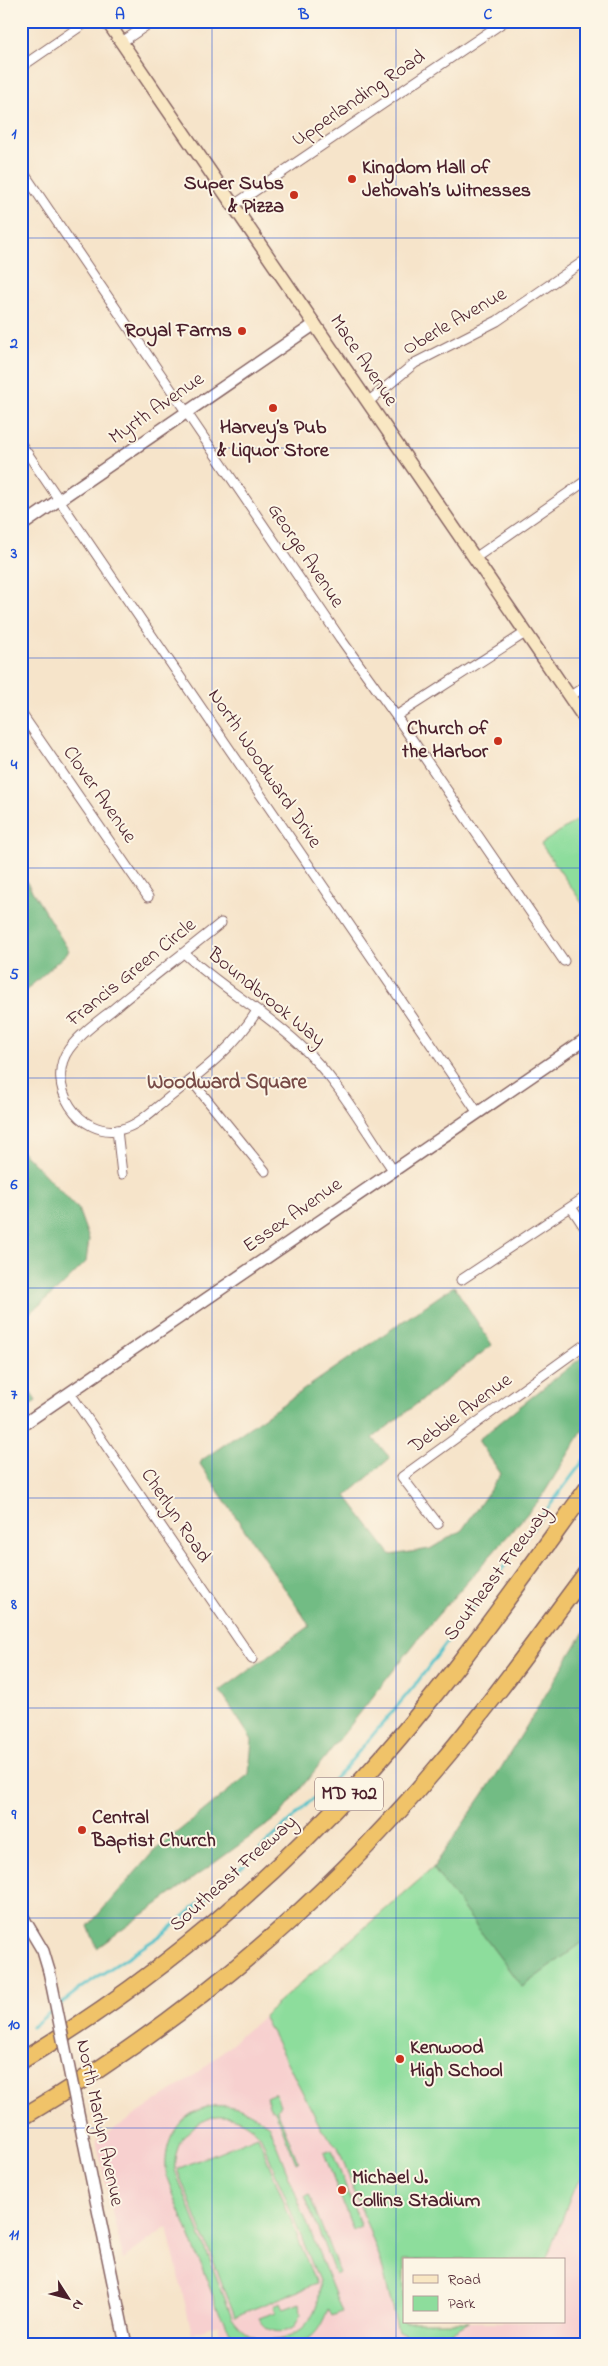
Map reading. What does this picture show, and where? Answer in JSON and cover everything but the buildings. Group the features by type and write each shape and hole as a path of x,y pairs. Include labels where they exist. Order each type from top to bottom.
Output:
{"highway":[{"name":"Southeast Freeway","path":"21,2060 109,2005 202,1934 287,1857 325,1819 363,1779 438,1689 587,1489"},
{"name":"MD 702","path":"21,2120 140,2043 233,1971 290,1922 362,1852 434,1772 477,1719 587,1572"}],"main road":[{"name":"Mace Avenue","path":"107,21 587,722"}],"street":[{"path":"21,67 88,21"},
{"path":"122,42 153,21"},
{"name":"Upperlanding Road","path":"234,205 505,21"},
{"name":"George Avenue","path":"21,169 340,638 564,960"},
{"name":"Oberle Avenue","path":"368,402 414,363 497,321 587,259"},
{"name":"Myrth Avenue","path":"21,526 315,324"},
{"name":"North Woodward Drive","path":"21,444 478,1113"},
{"path":"475,558 587,480"},
{"path":"396,716 525,633"},
{"path":"569,697 587,685"},
{"name":"Clover Avenue","path":"21,713 148,896"},
{"name":"Francis Green Circle","path":"117,1130 93,1126 81,1119 70,1108 62,1082 61,1066 68,1050 84,1033 221,923"},
{"name":"Boundbrook Way","path":"184,953 214,980 288,1033 319,1064 393,1170"},
{"path":"122,1174 117,1130 135,1122 191,1080 229,1048 256,1011"},
{"name":"Essex Avenue","path":"21,1426 587,1038"},
{"path":"191,1080 265,1171"},
{"path":"461,1280 587,1196"},
{"path":"571,1207 587,1231"},
{"name":"Debbie Avenue","path":"438,1524 402,1477 587,1343"},
{"name":"Cherlyn Road","path":"70,1393 252,1659"},
{"name":"North Marlyn Avenue","path":"21,1914 42,1951 49,1970 126,2345"}],"shaded area":[{"name":"Kenwood High School","path":"478,1833 587,1849 587,2345 222,2345 218,2324 192,2333 167,2227 123,2259 96,2141 192,2078 433,1868"}],"green space":[{"path":"587,813 587,910 541,844"},
{"path":"21,873 69,951 21,995"},
{"path":"21,1150 78,1209 89,1239 86,1262 60,1288 21,1320"},
{"path":"454,1286 492,1345 373,1438 390,1458 346,1496 391,1555 430,1549 462,1530 501,1474 478,1440 587,1353 587,1424 541,1498 430,1624 279,1816 97,1948 88,1926 154,1851 249,1774 252,1740 220,1691 310,1626 200,1464 202,1460"},
{"path":"21,1378 36,1401 21,1412"},
{"path":"587,1627 587,1939 522,1987 433,1868 501,1768"},
{"path":"433,1868 522,1987 587,1939 587,2171 573,2191 547,2258 403,2258 403,2324 466,2324 430,2345 405,2345 405,2333 398,2332 381,2262 338,2147 323,2132 263,2016"},
{"path":"275,2093 280,2105 277,2110 298,2162 296,2163 275,2111 270,2108 266,2097"},
{"path":"213,2106 229,2106 249,2113 269,2126 342,2312 332,2316 328,2309 319,2328 308,2339 293,2344 249,2345 235,2336 220,2314 167,2178 166,2166 169,2142 181,2122 200,2109","holes":["223,2116 242,2120 261,2137 319,2281 318,2300 312,2316 302,2328 289,2336 275,2340 260,2339 245,2331 232,2317 175,2170 175,2160 180,2143 191,2129 207,2119"]},
{"path":"258,2136 316,2284 235,2316 177,2169"},
{"name":"Michael J. Collins Stadium","path":"332,2150 361,2227 353,2230 324,2153"},
{"path":"309,2194 339,2272 335,2274 305,2196"},
{"path":"281,2302 284,2309 300,2303 301,2314 293,2328 278,2332 269,2329 259,2318 276,2312 274,2305"}],"waterway":[{"path":"58,2006 82,1987 166,1932 245,1864 344,1769 415,1685 587,1456"},
{"path":"32,2027 53,2010"}],"place":[{"name":"Kingdom Hall of Jehovah’s Witnesses","path":"352,179"},
{"name":"Super Subs & Pizza","path":"294,195"},
{"name":"Royal Farms","path":"242,331"},
{"name":"Harvey’s Pub & Liquor Store","path":"273,408"},
{"name":"Church of the Harbor","path":"498,741"},
{"name":"Central Baptist Church","path":"82,1830"},
{"name":"Kenwood High School","path":"400,2059"},
{"name":"Michael J. Collins Stadium","path":"342,2190"}],"district":[{"name":"Woodward Square","path":"227,1083"}]}
